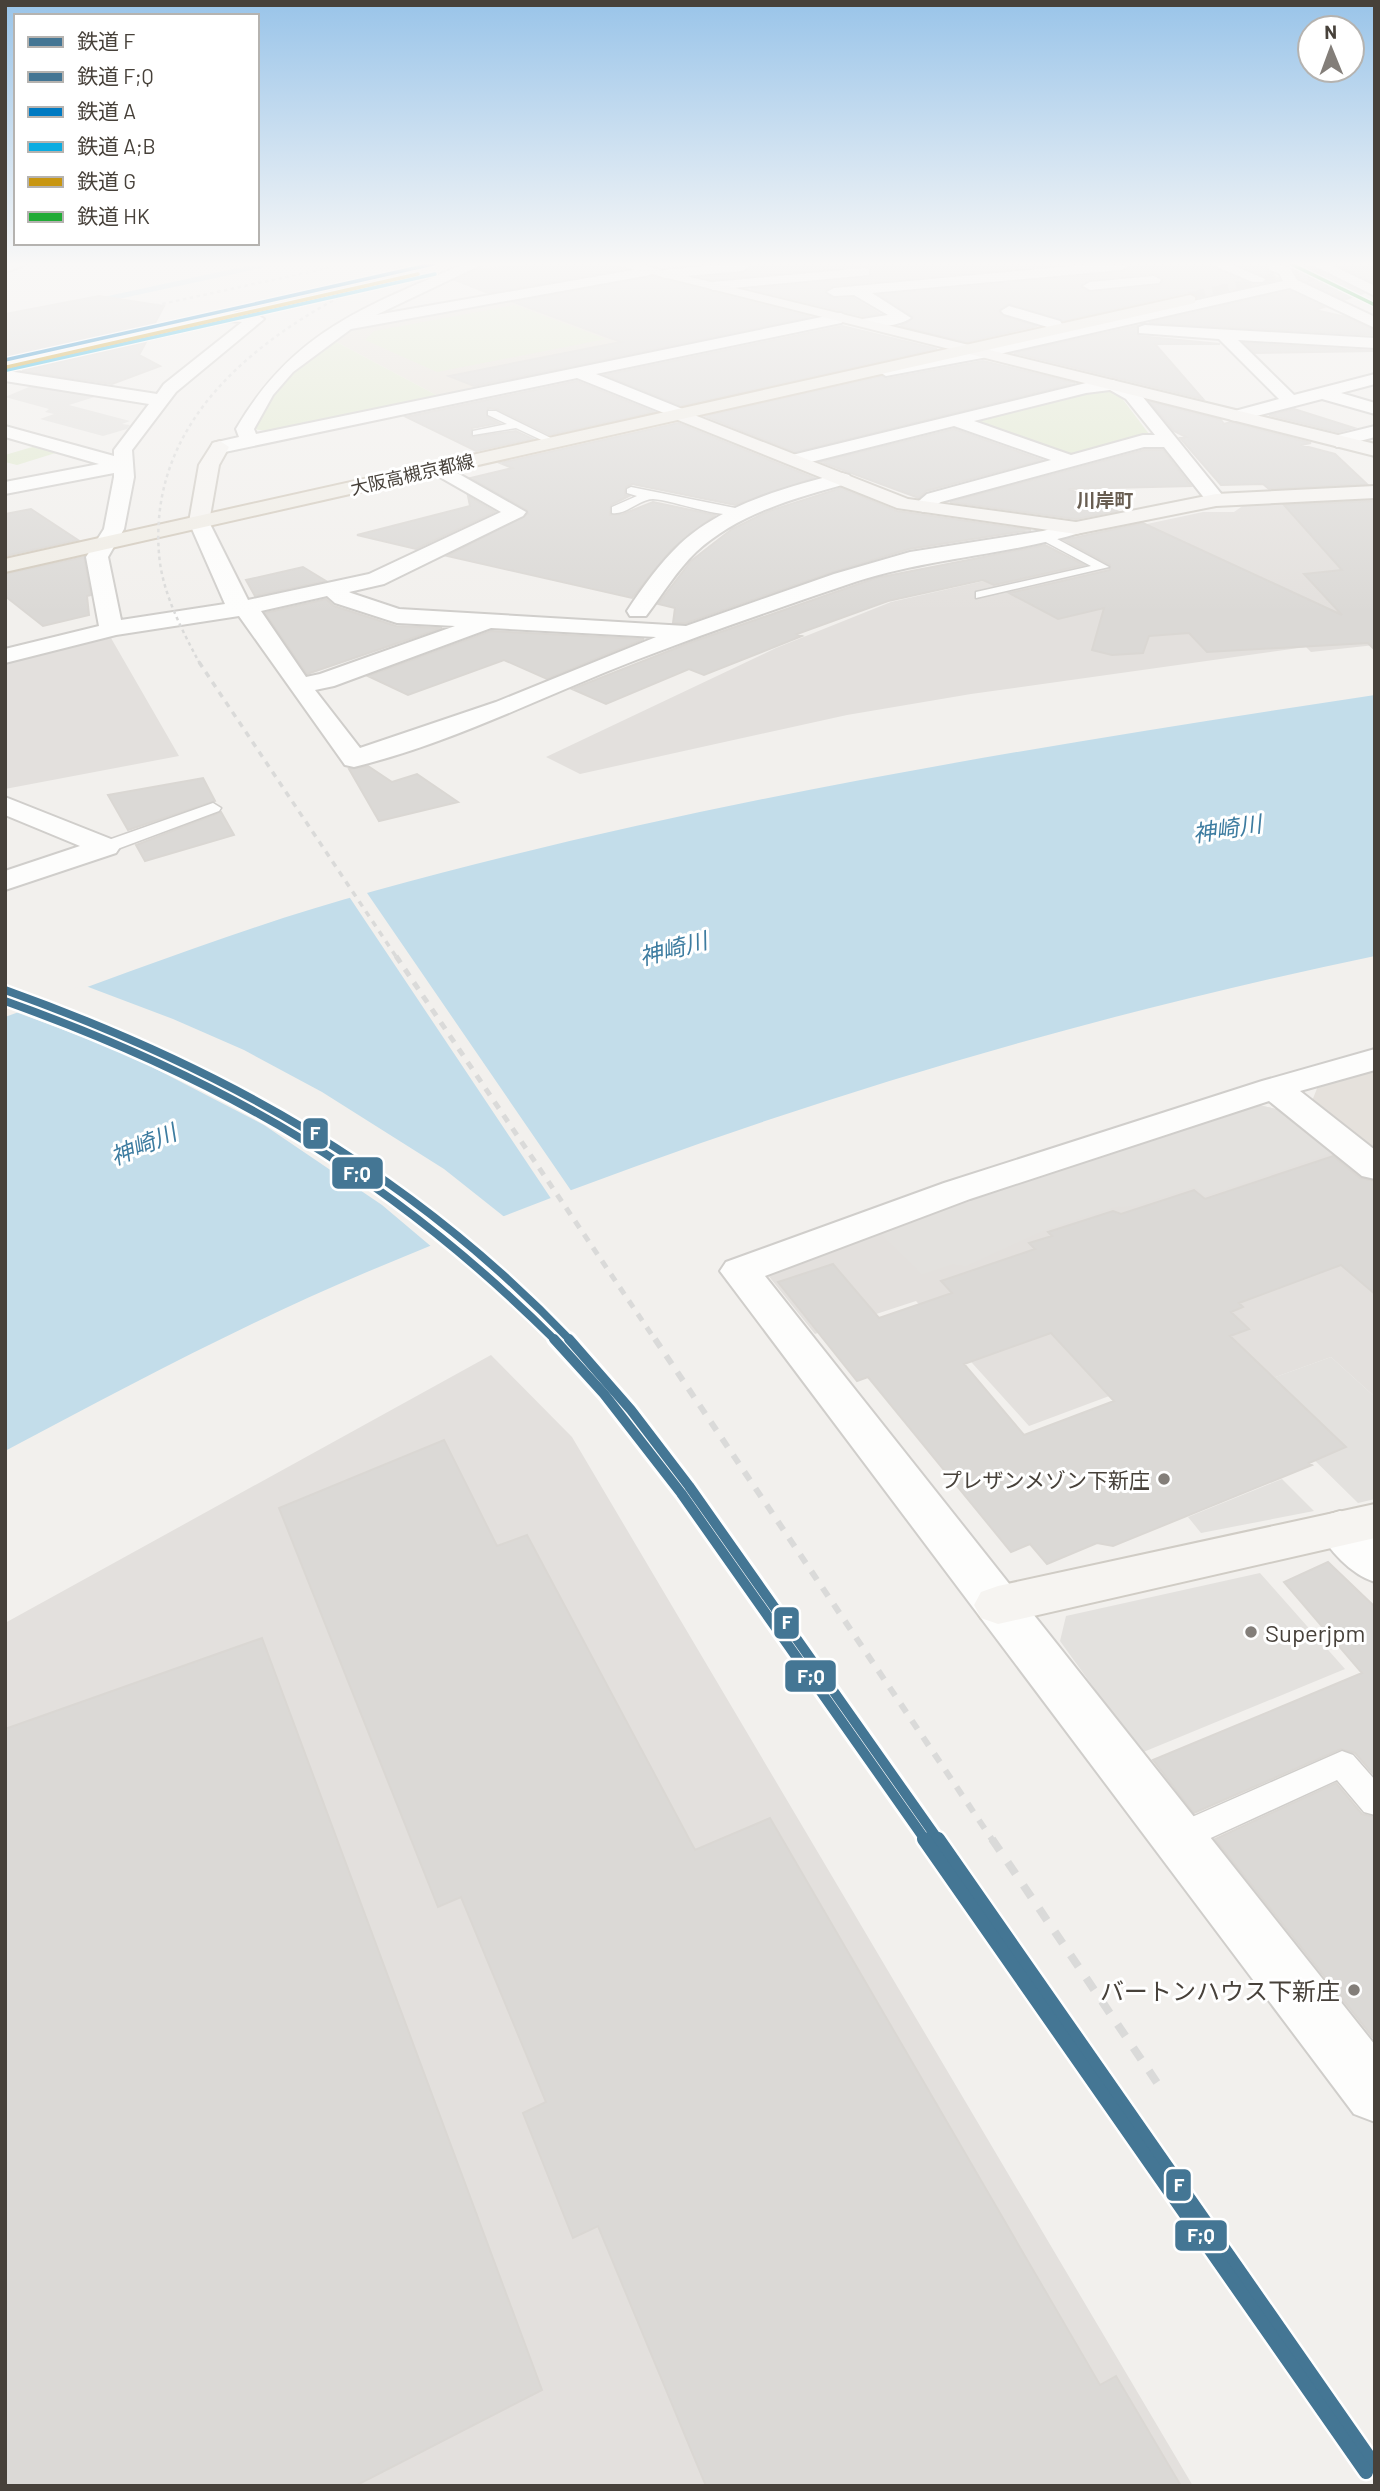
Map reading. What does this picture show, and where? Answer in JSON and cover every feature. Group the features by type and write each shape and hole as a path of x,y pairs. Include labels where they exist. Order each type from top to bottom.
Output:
{"main road":[{"name":"大阪高槻京都線","path":"5,566 831,380"}],"street":[{"path":"30,380 135,398 165,393"},
{"path":"105,380 149,387 165,393"},
{"path":"111,629 97,557 114,529 124,465 123,450 165,393 181,380"},
{"path":"249,439 245,429 268,391 279,380"},
{"path":"537,380 249,439 220,447 209,465 199,522 234,600 253,616 299,685 354,758 505,707 627,655 842,579 918,557 1046,537 1076,528 1100,526 1216,500 1375,492"},
{"path":"597,380 904,504 1076,528"},
{"path":"1090,380 1375,450"},
{"path":"1113,386 1114,380"},
{"path":"1269,380 1290,401"},
{"path":"1237,416 1321,393 1345,380"},
{"path":"795,460 1086,388 1113,386 1132,395 1216,500"},
{"path":"1321,393 1375,409"},
{"path":"956,421 1071,461"},
{"path":"5,431 124,465"},
{"path":"1337,441 1375,431"},
{"path":"923,506 934,498 1143,441 1168,441"},
{"path":"5,488 124,465"},
{"path":"5,656 93,636 111,629 243,608 376,579 516,512 438,468"},
{"path":"638,611 690,546 744,512 803,489 842,479"},
{"path":"376,579 401,587"},
{"path":"332,590 344,598 397,616 695,632"},
{"path":"426,596 733,618"},
{"path":"299,685 325,681 470,631 492,619"},
{"path":"5,805 106,847"},
{"path":"5,881 106,847"},
{"path":"1368,2073 1178,1838 740,1271 957,1191 1274,1088 1375,1059"},
{"path":"1274,1088 1375,1168"},
{"path":"998,1605 1357,1524 1375,1564"}],"lane":[{"path":"492,413 554,442"},
{"path":"477,433 517,425"},
{"path":"616,510 673,486"},
{"path":"631,491 711,509 744,512"},
{"path":"599,506 634,515"},
{"path":"981,595 1103,567 1046,537"},
{"path":"106,847 213,808"},
{"path":"1178,1838 1342,1764 1375,1802"}],"shaded area":[{"path":"408,380 516,380 438,396"},
{"path":"36,384 101,395 69,405 130,421 122,424 130,425 127,429 103,436 40,419 54,414 45,412 49,409 5,397"},
{"path":"1375,498 1375,645 1311,652 1306,647 971,694 847,715 580,774 546,757 776,648 891,602 1076,560 1055,547 1077,539 1203,512 1234,512 1244,505"},
{"path":"111,638 179,756 5,789 5,661"},
{"path":"1375,1070 1375,1151 1312,1101 1318,1086"},
{"path":"1258,1105 1285,1111 1375,1185 1375,1397 1331,1357 1242,1389 1211,1358 1029,1426 916,1301 815,1334 767,1274 963,1202"},
{"path":"1258,1105 1285,1111 1335,1152 1205,1196 1195,1187 1135,1206 1115,1207 1045,1230 966,1266 952,1264 922,1274 880,1233 963,1202"},
{"path":"491,1355 572,1437 1193,2486 5,2486 5,1623"},
{"path":"1331,1357 1375,1397 1375,1499 1358,1503 1242,1389"},
{"path":"1282,1479 1314,1511 1201,1533 1188,1517"},
{"path":"1260,1573 1345,1669 1141,1753 1060,1641 1066,1616"}],"green space":[{"path":"287,380 408,380 438,396 267,431 252,429"},
{"path":"1098,390 1118,393 1149,434 1074,455 1062,455 974,424 974,420"},
{"path":"39,445 62,451 17,465 5,462 5,455"}],"water":[{"name":"神崎川","path":"1375,695 1375,956 1117,1016 990,1051 738,1130 613,1175 489,1222 321,1292 184,1357 5,1451 5,1017 188,950 327,904 622,829 746,802 997,755"}],"pier":[{"path":"365,890 572,1192 552,1200 348,895"},
{"path":"83,985 173,1019 244,1050 322,1092 444,1169 507,1219 433,1248 382,1205 264,1125 123,1052 13,1011"}],"building":[{"path":"86,380 122,380 112,384"},
{"path":"460,380 502,380 474,386"},
{"path":"618,380 797,380 681,406"},
{"path":"863,380 1063,380 1075,383 795,452 705,416"},
{"path":"1126,380 1187,380 1203,399"},
{"path":"577,381 654,412 550,435 497,409 488,408 487,417 499,423 472,428 471,437 516,431 533,439 476,451 406,417"},
{"path":"1150,402 1221,420 1224,424 1230,422 1311,443 1301,445 1335,454 1367,484 1269,489 1263,484 1221,485 1180,438 1186,437 1174,431"},
{"path":"1294,409 1354,428 1338,432 1269,415"},
{"path":"678,423 814,478 735,505 632,484 626,487 625,495 629,496 611,505 610,515 623,514 653,502 715,515 671,550 632,598 447,556 528,514 527,510 471,478 512,468 500,463"},
{"path":"954,429 1042,460 926,491 919,498 821,462"},
{"path":"1144,450 1163,450 1191,486 1069,489 1117,511 1076,519 950,502"},
{"path":"841,488 897,511 1031,530 909,549 833,572 686,623 673,623 675,608 658,604 691,561 732,529 769,511"},
{"path":"468,496 495,512 416,549 357,535 470,506"},
{"path":"1375,501 1375,650 1368,643 1207,652 1189,633 1149,636 1143,653 1112,655 1092,650 1104,608 1058,619 1009,593 1110,570 1110,565 1064,540 1143,523 1342,615 1304,574 1342,570 1284,505"},
{"path":"31,509 78,540 5,556 5,514"},
{"path":"1045,545 1084,565 994,585 983,580 888,601 797,634 802,636 704,675 689,669 606,704 572,689 689,643 876,578"},
{"path":"84,557 91,595 87,596 89,615 43,626 5,596 5,574"},
{"path":"303,567 326,581 255,596 246,580"},
{"path":"326,599 334,606 396,626 442,628 307,674 265,613"},
{"path":"491,631 644,639 547,679 504,660 408,695 368,676"},
{"path":"368,766 392,782 417,774 458,802 379,821 349,769"},
{"path":"203,778 215,801 128,830 108,795"},
{"path":"221,812 234,835 145,861 136,845"},
{"path":"1333,1156 1360,1178 1375,1181 1375,1294 1341,1265 1239,1303 1243,1307 1231,1312 1249,1329 1230,1336 1346,1447 1309,1463 1312,1465 1113,1546 1097,1543 1047,1564 1030,1544 1011,1552 868,1377 857,1381 778,1282 833,1264 879,1318 952,1293 941,1281 1035,1249 1029,1243 1052,1236 1048,1232 1113,1211 1121,1214 1194,1190 1205,1199","holes":["1051,1333 1114,1401 1024,1435 964,1364"]},
{"path":"444,1440 497,1546 527,1535 695,1850 770,1818 1100,2385 1116,2376 1181,2486 706,2486 598,2226 573,2238 523,2113 546,2102 461,1897 438,1907 279,1508"},
{"path":"1328,1562 1375,1607 1375,1776 1355,1753 1341,1749 1194,1813 1153,1760 1362,1673 1284,1582"},
{"path":"262,1638 542,2390 355,2486 5,2486 5,1729"},
{"path":"1336,1783 1362,1814 1375,1817 1375,2040 1215,1839"}],"railway":[{"path":"200,664 180,625 164,583 159,554 161,500 176,452 201,410 227,380"},
{"path":"199,662 397,958"},
{"path":"396,956 656,1341"},
{"path":"655,1339 993,1841"},
{"path":"992,1839 1164,2093"}],"rail line":[{"name":"F","path":"5,990 84,1018 162,1051 236,1088 308,1129 378,1174 444,1224 508,1279 590,1361 651,1435 727,1537 1375,2466"},
{"name":"F;Q","path":"5,1001 160,1061 234,1098 306,1139 375,1185 441,1235 504,1289 563,1348 624,1418 718,1543 1366,2472"}],"place":[{"name":"プレザンメゾン下新庄","path":"1164,1479"},
{"name":"Superjpm","path":"1251,1632"},
{"name":"バートンハウス下新庄","path":"1354,1990"}],"district":[{"name":"川岸町","path":"1105,499"}]}
